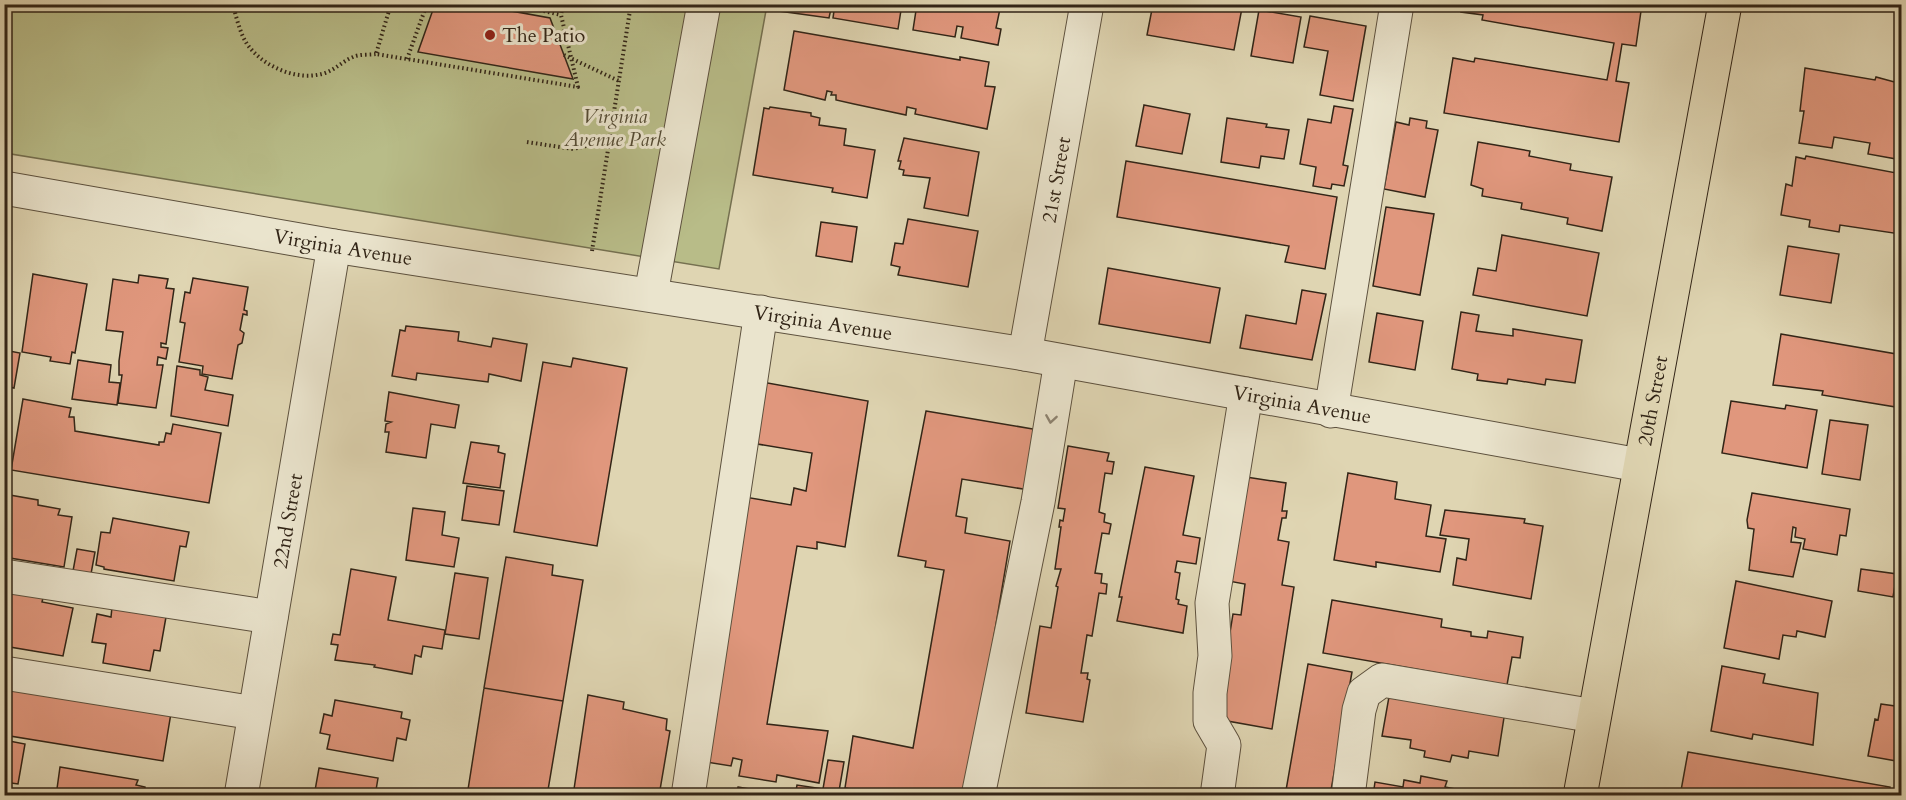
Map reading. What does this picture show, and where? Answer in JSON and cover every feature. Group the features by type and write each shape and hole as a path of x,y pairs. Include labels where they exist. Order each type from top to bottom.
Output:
{"main road":[{"name":"20th Street","path":"1580,795 1725,4"}],"street":[{"path":"651,294 704,4"},
{"name":"21st Street","path":"1025,354 1087,4"},
{"path":"1331,411 1397,4"},
{"name":"Virginia Avenue","path":"4,188 334,246 1025,354 1639,465"},
{"name":"22nd Street","path":"240,795 334,246"},
{"path":"688,795 761,312"},
{"path":"978,795 1038,502 1061,361"},
{"path":"1216,795 1224,745 1210,720 1210,693 1215,656 1212,603 1246,394"},
{"path":"4,576 271,617"},
{"path":"4,673 254,713"},
{"path":"1348,795 1359,711 1364,693 1382,680 1594,716"}],"path":[{"path":"233,4 247,44 259,57 284,72 302,76 322,74 336,69 354,56 376,54 578,87 561,15 563,4"},
{"path":"376,54 391,4"},
{"path":"407,60 427,4"},
{"path":"513,4 561,15"},
{"path":"586,285 631,4"},
{"path":"564,55 619,81"},
{"path":"527,142 552,148 573,149 609,141"}],"green space":[{"name":"Virginia Avenue Park","path":"4,5 767,5 719,269 5,153"}],"building":[{"name":"The Patio","path":"435,4 473,4 550,18 573,79 418,52"},
{"path":"780,4 832,4 829,18 779,11"},
{"path":"835,4 902,4 898,29 833,18"},
{"path":"917,4 1001,4 996,28 1001,29 998,45 961,38 963,27 957,26 955,37 913,30"},
{"path":"1153,4 1223,4 1242,8 1234,50 1147,35"},
{"path":"1333,4 1372,4 1371,11"},
{"path":"1462,4 1642,4 1636,46 1622,44 1616,81 1629,83 1619,142 1444,113 1453,58 1474,62 1475,58 1607,80 1614,43 1482,20 1483,15 1461,12"},
{"path":"1259,10 1301,17 1293,63 1251,56"},
{"path":"1310,16 1366,26 1353,101 1320,95 1328,51 1304,47"},
{"path":"794,31 960,60 960,57 989,62 985,86 995,87 987,129 915,114 916,109 907,107 906,115 836,100 836,95 831,95 832,92 827,91 825,100 784,90"},
{"path":"1805,68 1875,80 1876,77 1902,84 1902,160 1868,154 1870,143 1834,137 1832,148 1799,143 1804,111 1800,111"},
{"path":"1144,105 1190,114 1182,154 1136,146"},
{"path":"1334,106 1353,109 1343,165 1348,166 1344,186 1332,184 1331,189 1313,186 1316,167 1300,164 1308,119 1331,123"},
{"path":"770,107 811,113 811,116 820,118 819,125 846,129 844,145 875,150 867,198 832,192 833,188 753,175 764,108 769,109"},
{"path":"1227,118 1289,130 1284,159 1261,156 1259,168 1221,162"},
{"path":"1410,118 1427,121 1426,128 1438,130 1425,197 1384,189 1396,122 1409,125"},
{"path":"904,138 979,152 968,216 924,208 930,178 903,175 904,170 899,169 901,161 898,161"},
{"path":"1478,142 1530,151 1529,156 1571,164 1570,170 1612,177 1602,231 1567,224 1568,218 1521,209 1522,203 1482,196 1483,189 1471,185"},
{"path":"1806,156 1902,174 1900,234 1840,225 1839,232 1809,227 1810,220 1781,215 1786,184 1792,186 1796,157 1805,159"},
{"path":"1126,161 1337,197 1325,269 1285,262 1289,246 1117,217"},
{"path":"1386,207 1434,214 1420,295 1373,286"},
{"path":"908,219 978,231 968,287 898,275 900,267 891,265 895,243 903,244"},
{"path":"821,222 857,227 852,262 816,256"},
{"path":"1502,235 1599,253 1587,316 1473,295 1478,268 1496,271"},
{"path":"1788,246 1839,254 1831,303 1780,295"},
{"path":"1108,268 1220,288 1210,343 1099,324"},
{"path":"33,274 87,284 75,353 72,352 70,364 50,361 51,357 22,352"},
{"path":"139,275 168,279 166,288 174,289 166,344 161,343 161,347 168,348 166,359 158,357 157,365 163,365 156,408 118,403 122,375 119,375 119,361 123,332 106,330 113,279 138,283"},
{"path":"193,278 248,287 244,310 247,311 247,315 243,314 240,330 244,333 242,343 238,345 232,379 202,374 203,366 179,362 185,323 180,322 185,292 190,293"},
{"path":"1302,290 1326,294 1312,360 1240,348 1246,315 1296,324"},
{"path":"1461,312 1479,315 1476,331 1513,336 1513,329 1582,340 1575,383 1546,379 1545,385 1508,379 1507,384 1477,380 1478,374 1452,369"},
{"path":"1377,313 1423,321 1415,370 1369,362"},
{"path":"406,326 459,332 458,341 491,347 493,338 527,344 521,381 489,374 488,382 417,373 416,380 392,376 400,330 405,331"},
{"path":"1781,334 1902,355 1902,408 1822,395 1823,391 1773,385"},
{"path":"4,350 20,353 14,388 4,386"},
{"path":"573,358 627,368 597,546 514,532 543,362 571,367"},
{"path":"78,360 111,365 109,382 120,383 117,405 72,399"},
{"path":"177,366 200,370 200,375 208,377 205,390 233,395 228,426 171,416"},
{"path":"756,381 868,401 845,547 817,542 817,549 797,546 767,724 828,731 819,783 777,775 776,782 739,776 742,760 733,758 731,766 700,761 745,497 791,505 794,488 806,491 812,453 745,442"},
{"path":"389,392 459,405 455,428 431,424 426,458 386,452 389,432 385,432 386,424 391,422 385,421"},
{"path":"23,399 71,408 69,417 74,417 75,431 159,445 159,442 164,442 166,433 171,434 173,424 221,433 209,503 11,470"},
{"path":"1731,401 1785,409 1786,405 1817,410 1807,468 1722,453"},
{"path":"926,411 1039,430 1029,490 962,479 956,516 967,518 965,533 1010,541 967,796 934,796 934,793 925,791 924,796 887,796 845,788 853,736 913,748 944,570 925,567 926,561 898,556"},
{"path":"1830,420 1868,425 1860,480 1822,474"},
{"path":"471,442 499,446 498,452 505,454 500,488 463,483"},
{"path":"1068,446 1109,453 1107,461 1114,462 1112,474 1105,473 1099,512 1105,514 1104,522 1111,524 1109,534 1102,533 1095,573 1102,574 1101,583 1107,584 1106,594 1099,593 1092,636 1087,635 1081,673 1088,673 1087,679 1090,680 1083,722 1026,713 1040,626 1051,628 1058,587 1056,586 1061,569 1055,569 1060,520 1063,521 1065,509 1058,508"},
{"path":"1145,467 1194,476 1183,535 1200,538 1196,564 1177,561 1175,572 1180,573 1176,599 1179,600 1178,604 1187,606 1183,633 1117,621 1122,597 1119,597"},
{"path":"1348,473 1397,482 1395,499 1431,505 1426,536 1446,539 1440,572 1376,562 1376,567 1334,560"},
{"path":"1246,477 1286,483 1282,511 1287,511 1286,518 1282,518 1278,540 1289,542 1282,585 1294,587 1272,729 1222,720 1222,682 1233,614 1241,615 1245,584 1223,580"},
{"path":"467,486 504,491 499,525 462,520"},
{"path":"1752,493 1850,509 1846,536 1840,535 1837,555 1803,549 1805,539 1795,537 1796,528 1793,527 1791,542 1801,543 1793,577 1749,570 1754,529 1748,528 1747,520"},
{"path":"4,494 38,500 38,505 60,509 58,515 72,517 64,567 4,557"},
{"path":"413,508 445,512 442,535 459,538 454,567 406,560"},
{"path":"1445,510 1525,519 1524,523 1543,526 1531,599 1453,585 1457,558 1466,560 1469,539 1440,535"},
{"path":"113,518 189,532 186,547 180,546 174,581 104,569 96,565 101,532 110,533"},
{"path":"77,549 95,552 91,574 73,571"},
{"path":"506,557 553,565 552,575 583,580 563,701 484,688"},
{"path":"351,569 396,577 388,620 445,630 442,649 423,646 421,657 415,655 412,674 374,667 375,665 335,660 338,645 331,644 333,634 340,635"},
{"path":"1861,569 1897,574 1893,597 1858,591"},
{"path":"455,573 488,578 479,639 445,634"},
{"path":"1736,581 1832,601 1825,637 1797,631 1796,637 1783,635 1779,659 1724,648"},
{"path":"4,592 43,598 42,602 73,608 63,656 4,646"},
{"path":"1332,600 1442,619 1441,627 1471,632 1471,636 1487,638 1488,631 1523,637 1520,658 1512,657 1507,685 1323,653"},
{"path":"112,607 166,617 160,651 154,650 150,671 103,663 106,644 92,642 97,614 111,617"},
{"path":"1308,664 1352,672 1330,796 1285,796"},
{"path":"1722,666 1765,674 1763,683 1818,693 1813,745 1753,734 1752,739 1711,731"},
{"path":"4,685 171,713 163,761 4,735"},
{"path":"484,688 563,701 547,796 467,796"},
{"path":"1390,691 1505,711 1498,756 1469,751 1468,758 1452,755 1450,762 1424,757 1425,751 1410,748 1411,740 1382,736"},
{"path":"588,695 624,702 623,709 667,719 666,730 670,731 657,796 573,796"},
{"path":"335,700 402,712 401,718 410,720 406,740 397,738 393,761 327,749 330,735 320,733 324,714 332,716"},
{"path":"1881,704 1902,707 1902,762 1868,756 1875,719 1878,720"},
{"path":"4,740 25,744 18,784 4,782"},
{"path":"1688,752 1890,787 1889,796 1680,796"},
{"path":"828,760 844,762 839,791 862,796 795,796 797,785 823,789"},
{"path":"60,767 138,780 136,785 145,787 144,796 56,796"},
{"path":"319,768 378,778 375,796 314,796"},
{"path":"1421,776 1447,781 1445,787 1461,790 1460,796 1373,796 1375,782 1403,787 1404,780 1420,783"},
{"path":"738,787 789,796 736,796"}],"place":[{"name":"The Patio","path":"490,35"}]}
